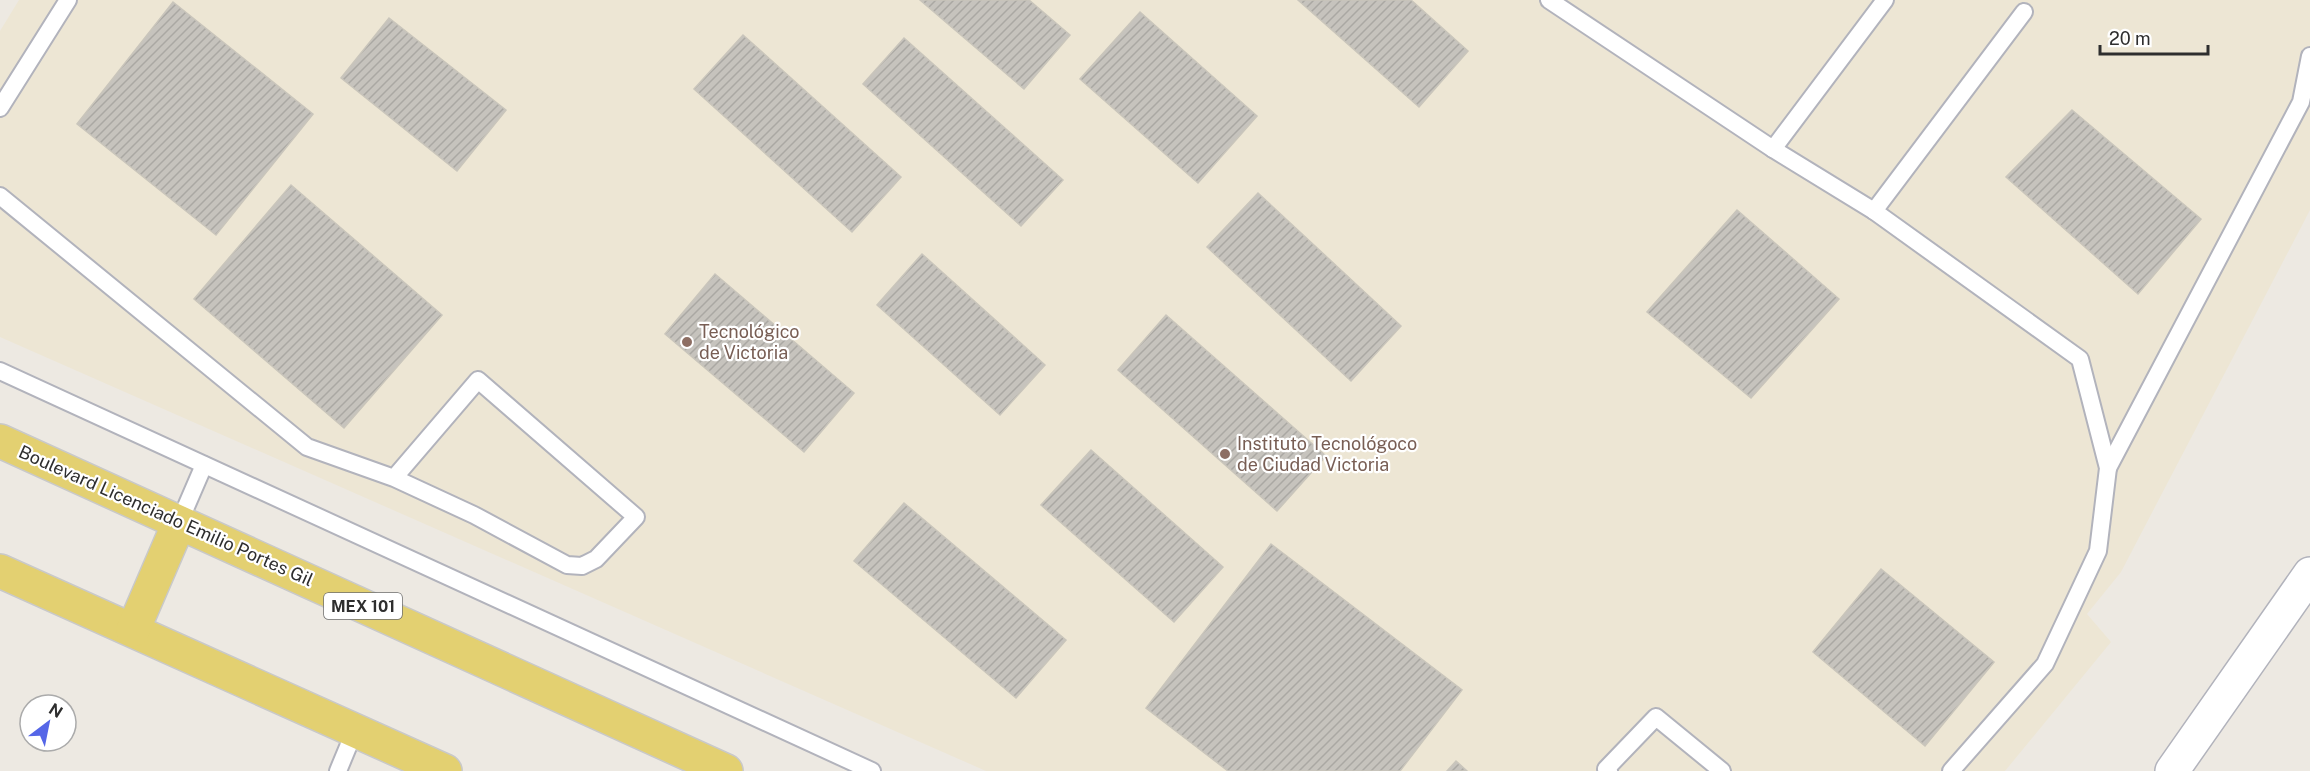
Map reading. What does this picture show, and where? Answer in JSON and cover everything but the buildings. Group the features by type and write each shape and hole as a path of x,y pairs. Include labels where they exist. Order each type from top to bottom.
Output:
{"main road":[{"name":"Boulevard Licenciado Emilio Portes Gil","path":"0,441 726,771"},
{"path":"133,630 179,523"},
{"path":"0,571 445,771"}],"street":[{"path":"2172,771 2306,586"}],"lane":[{"path":"0,108 68,0"},
{"path":"1549,0 1773,149 1874,211 2080,359 2108,468"},
{"path":"1773,149 1885,0"},
{"path":"1874,211 2024,12"},
{"path":"1951,771 2045,664 2098,551 2108,468 2301,102 2310,56"},
{"path":"0,196 307,447 394,478 474,515 567,565 582,566 596,559 636,517 478,380 394,478"},
{"path":"0,371 872,771"},
{"path":"179,523 204,465"},
{"path":"1608,771 1606,769 1656,717 1722,771"},
{"path":"338,771 355,730"}],"shaded area":[{"name":"Instituto Tecnológoco de Ciudad Victoria","path":"19,0 2310,0 2310,210 2121,572 2087,614 2111,642 2005,771 986,771 0,337 0,31"}],"place":[{"name":"Tecnológico de Victoria","path":"687,342"},
{"name":"Instituto Tecnológoco de Ciudad Victoria","path":"1225,454"}]}
